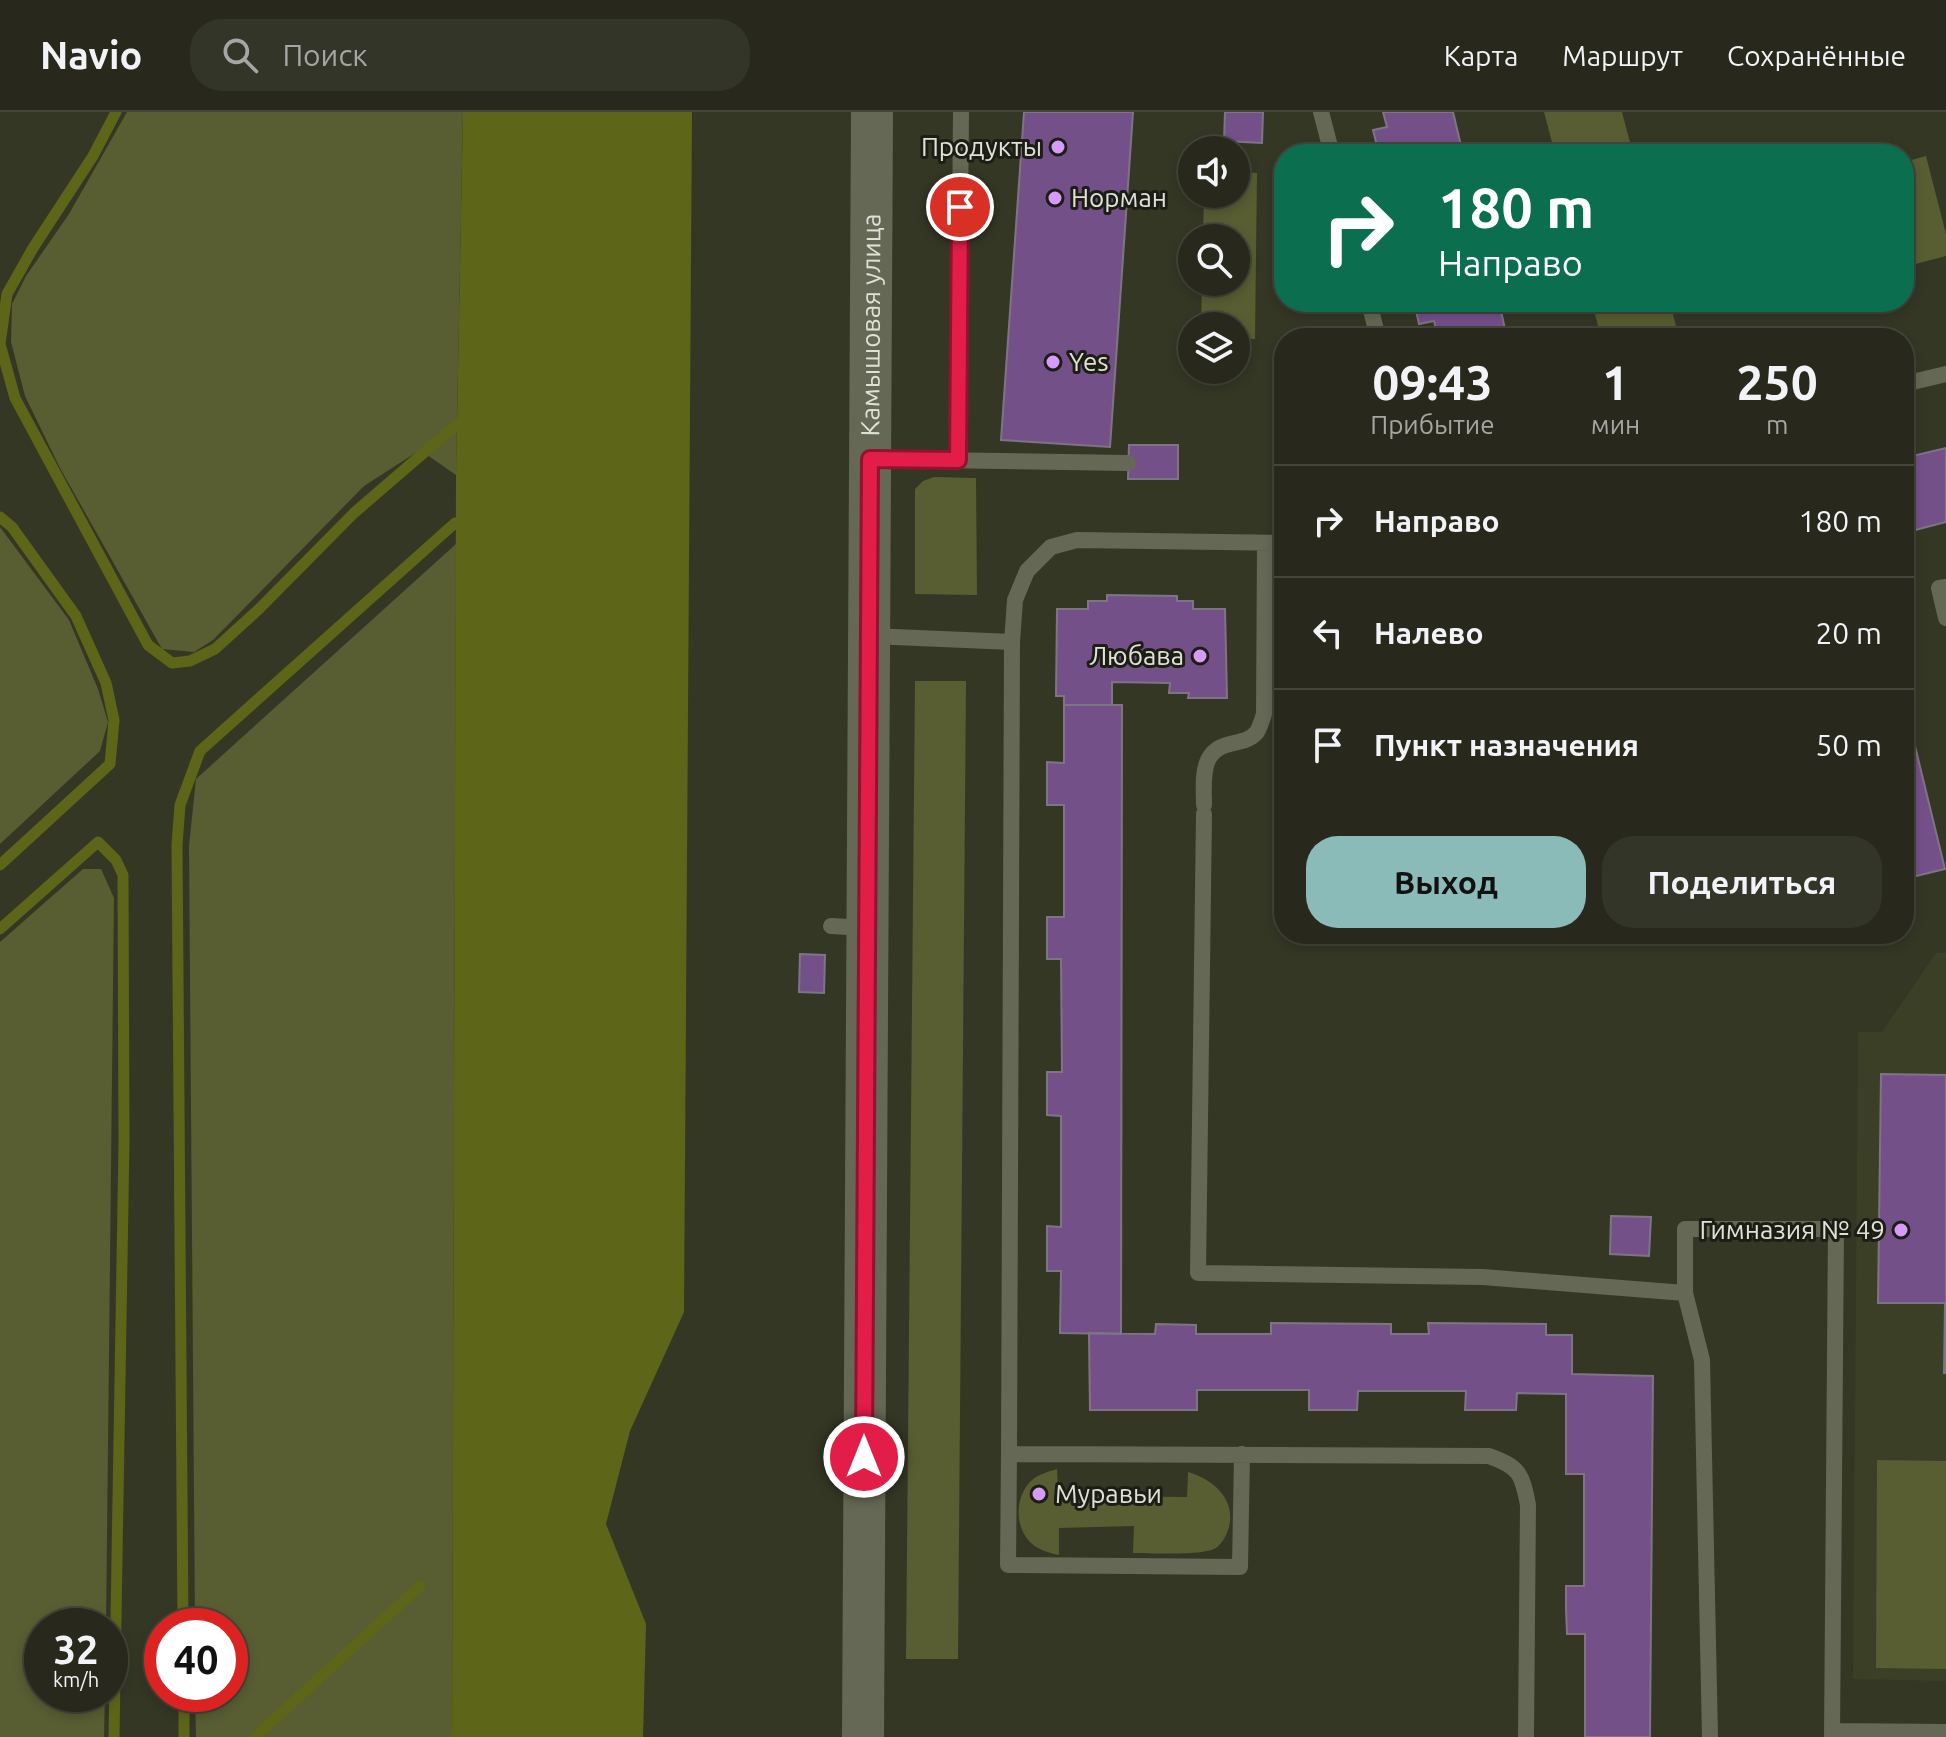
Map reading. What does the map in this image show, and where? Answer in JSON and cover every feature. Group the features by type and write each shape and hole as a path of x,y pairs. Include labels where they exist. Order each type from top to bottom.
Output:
{"street":[{"name":"Камышовая улица","path":"863,1737 849,927 869,636 872,112"}],"lane":[{"path":"958,460 961,112"},
{"path":"1321,112 1329,144"},
{"path":"1914,382 1946,374"},
{"path":"870,459 1128,463"},
{"path":"1242,1454 1240,1567 1008,1565 1012,642 1015,600 1027,571 1051,547 1077,540 1274,544"},
{"path":"1265,544 1264,714 1259,730 1249,739 1217,748 1208,761 1204,777 1198,1273 1483,1277 1685,1293"},
{"path":"1946,587 1939,588 1946,618"},
{"path":"869,636 1012,642"},
{"path":"1710,1737 1702,1360 1685,1293 1685,1229 1836,1229 1832,1734 1946,1732"},
{"path":"1009,1454 1489,1456 1510,1464 1523,1480 1528,1505 1526,1737"}],"shaded area":[{"path":"127,112 463,112 456,475 420,450 364,486 213,640 194,652 162,649 60,468 25,396 11,342 12,304 26,276 69,214"},
{"path":"463,112 692,112 684,1312 630,1431 606,1524 646,1624 643,1737 452,1737 456,475"},
{"path":"1544,112 1622,112 1630,144 1552,144"},
{"path":"1926,156 1946,234 1946,256 1914,264 1914,159"},
{"path":"1250,173 1257,173 1255,339 1250,339 1250,312 1201,312 1202,296 1250,296 1250,224 1203,224 1204,208 1250,208"},
{"path":"1594,312 1672,312 1676,328 1598,328"},
{"path":"934,477 976,478 977,595 915,594 915,489 923,481"},
{"path":"0,527 69,620 98,689 108,722 100,751 0,844"},
{"path":"456,544 452,1737 196,1737 195,1712 248,1712 248,1608 195,1608 189,846 196,779"},
{"path":"915,681 966,681 958,1659 906,1659"},
{"path":"83,869 101,869 114,898 106,1608 24,1608 24,1712 105,1712 104,1737 0,1737 0,942"},
{"name":"Гимназия № 49","path":"1936,953 1946,953 1946,1681 1853,1679 1858,1032 1882,1032"},
{"path":"1877,1460 1946,1461 1946,1669 1876,1668"},
{"path":"1057,1469 1058,1496 1187,1497 1188,1472 1206,1479 1220,1491 1229,1507 1228,1530 1221,1544 1209,1551 1164,1554 1133,1553 1134,1526 1059,1528 1059,1555 1048,1552 1033,1545 1025,1536 1019,1521 1019,1505 1024,1490 1032,1480"}],"building":[{"path":"1024,112 1133,112 1110,447 1001,440"},
{"path":"1225,112 1263,112 1262,143 1250,142 1250,136 1224,136"},
{"path":"1383,112 1453,112 1461,144 1376,144 1373,130 1387,127"},
{"path":"1416,312 1501,312 1505,328 1436,328 1434,321 1419,324"},
{"path":"1129,445 1178,445 1178,479 1128,479"},
{"path":"1946,448 1946,522 1914,530 1914,456"},
{"path":"1107,595 1177,596 1177,601 1193,601 1193,609 1225,609 1227,698 1188,698 1189,693 1169,693 1170,683 1112,682 1112,705 1064,705 1064,696 1056,696 1057,609 1088,609 1088,601 1107,601"},
{"path":"1064,705 1122,705 1121,1334 1060,1333 1061,1271 1047,1271 1047,1226 1061,1227 1061,1116 1047,1115 1047,1072 1062,1072 1061,959 1047,959 1047,917 1064,917 1064,805 1047,805 1047,762 1064,763"},
{"path":"1914,742 1945,869 1914,877"},
{"path":"800,954 825,955 824,993 799,992"},
{"path":"1881,1074 1946,1075 1946,1373 1945,1303 1878,1303"},
{"path":"1611,1216 1651,1217 1649,1256 1610,1254"},
{"path":"1271,1323 1391,1324 1391,1334 1429,1334 1428,1323 1546,1324 1546,1335 1572,1335 1572,1374 1653,1376 1650,1737 1585,1737 1585,1634 1567,1634 1566,1608 1566,1586 1584,1586 1584,1474 1566,1474 1566,1394 1517,1393 1516,1410 1465,1410 1466,1391 1358,1391 1357,1410 1309,1410 1309,1390 1197,1390 1197,1410 1090,1410 1089,1333 1155,1334 1156,1324 1196,1325 1196,1334 1271,1334"}],"waterway":[{"path":"116,112 93,156 7,294 0,344 15,398 148,645 172,663 190,661 215,649 354,513 456,425"},
{"path":"0,517 12,527 76,616 106,683 114,720 110,764 0,865"},
{"path":"183,1608 177,845 180,805 200,751 455,523"},
{"path":"0,929 98,842 116,860 123,875 124,1142 114,1737"},
{"path":"255,1737 420,1586"},
{"path":"184,1712 184,1737"}],"place":[{"name":"Продукты","path":"1058,147"},
{"name":"Норман","path":"1055,198"},
{"name":"Yes","path":"1053,362"},
{"name":"Любава","path":"1200,656"},
{"name":"Гимназия № 49","path":"1901,1230"},
{"name":"Муравьи","path":"1039,1494"}],"route":[{"path":"864,1457 870,459 958,460 960,207"}]}
